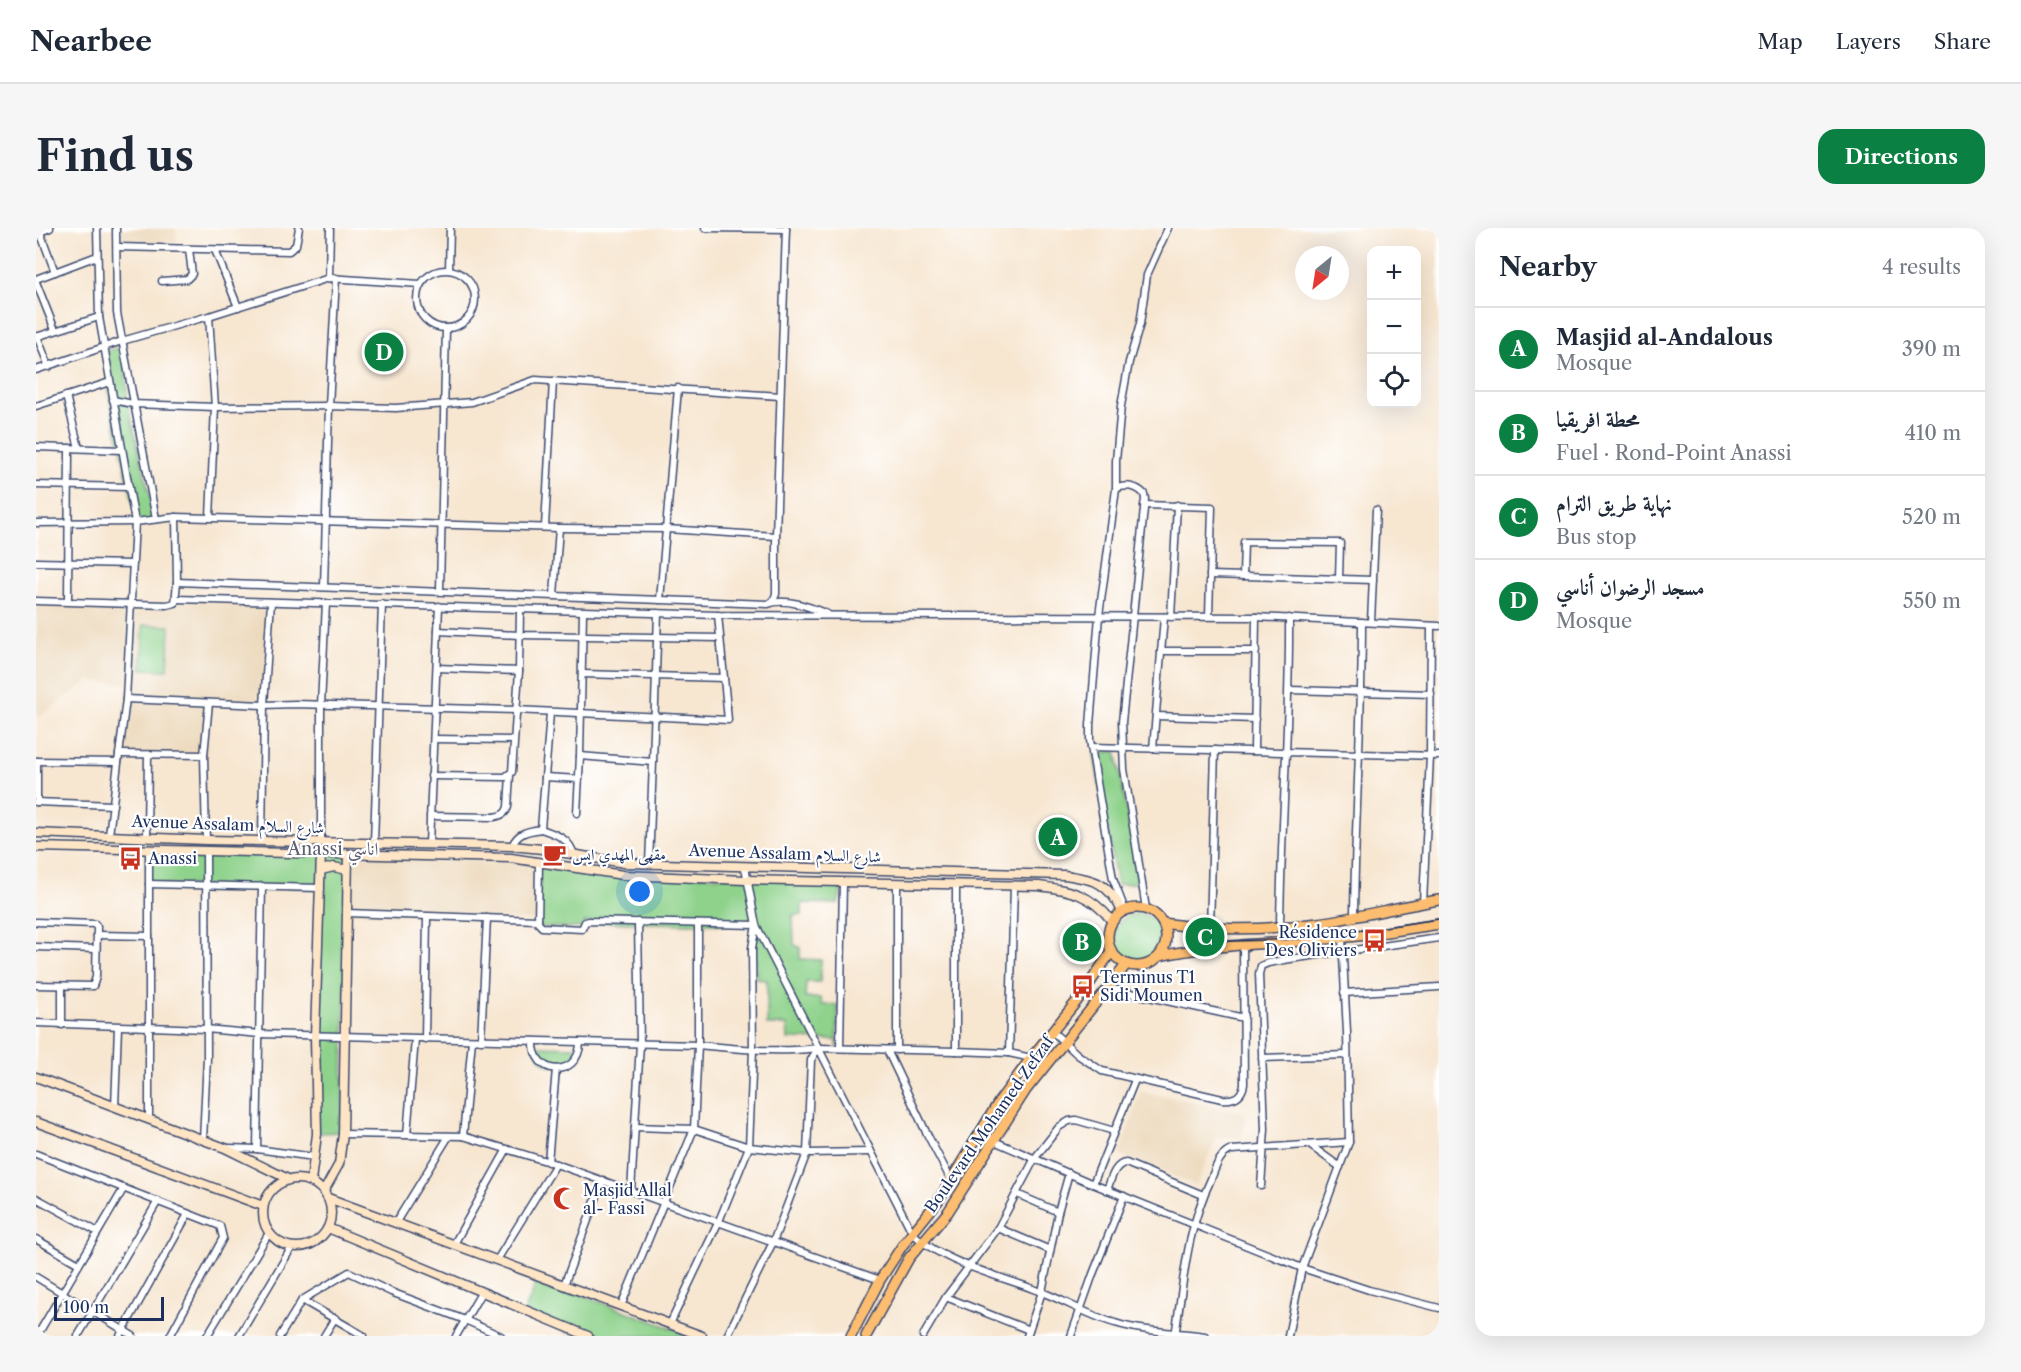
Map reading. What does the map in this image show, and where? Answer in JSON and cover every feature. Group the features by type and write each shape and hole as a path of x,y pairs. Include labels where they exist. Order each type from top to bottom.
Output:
{"main road":[{"path":"1163,923 1210,928 1280,927 1318,923 1439,900"},
{"path":"1146,909 1159,917 1163,923 1166,940 1160,956 1153,962 1144,966 1126,965 1111,952 1107,936 1111,921 1124,910 1146,909"},
{"path":"1160,956 1211,946 1342,938 1439,924"},
{"name":"Boulevard Mohamed Zefzaf","path":"851,1336 880,1280 912,1232 930,1212 978,1134 1031,1058 1082,996 1111,952"},
{"name":"Boulevard Mohamed Zefzaf","path":"866,1336 909,1258 948,1212 1033,1081 1126,965"}],"street":[{"path":"50,228 38,232 55,272"},
{"path":"97,228 99,317 135,522 126,699 109,835"},
{"path":"116,228 116,303 132,404 156,519"},
{"path":"117,247 292,250 296,245 299,228"},
{"path":"324,587 333,278 330,228"},
{"path":"449,270 450,228"},
{"path":"706,228 786,228 776,594 773,601"},
{"path":"1124,910 1113,879 1091,747 1091,698 1116,489 1116,460 1122,406 1129,362 1140,324 1147,275 1168,228"},
{"path":"162,281 190,277 192,274 189,249"},
{"path":"215,250 238,307"},
{"path":"56,330 36,280 97,256"},
{"path":"449,270 465,277 475,300 469,316 463,322 447,328 430,323 418,310 417,292 420,284 432,273 449,270"},
{"path":"36,370 122,341 333,278 420,284"},
{"path":"209,316 215,408 210,518"},
{"path":"49,367 37,337 99,317"},
{"path":"440,590 447,328"},
{"path":"113,400 132,404 215,408 329,406 396,408 472,402 535,380 780,396"},
{"path":"36,406 110,381"},
{"path":"545,527 553,381"},
{"path":"660,600 678,388"},
{"path":"66,396 79,448"},
{"path":"36,447 122,450"},
{"path":"68,602 69,448"},
{"path":"36,485 129,487"},
{"path":"1116,489 1125,486 1140,490 1144,494 1122,722 1122,749 1146,909"},
{"path":"1144,504 1212,507 1209,616"},
{"path":"1171,616 1177,506"},
{"path":"1371,622 1376,510"},
{"path":"36,523 135,522 176,517 667,529 776,536"},
{"path":"36,601 172,605 177,599 176,517"},
{"path":"554,595 559,528"},
{"path":"1243,576 1244,542 1340,543 1340,579"},
{"path":"36,562 133,564"},
{"path":"1210,574 1372,580"},
{"path":"177,582 660,600 768,603 773,601 808,606 829,615"},
{"path":"177,599 718,615 1256,617 1439,626"},
{"path":"262,840 264,705 271,602"},
{"path":"321,842 321,705 326,603"},
{"path":"374,843 382,604"},
{"path":"429,844 440,606"},
{"path":"430,816 494,817 507,812 519,671 520,610"},
{"path":"577,813 582,713 583,612"},
{"path":"649,864 658,613"},
{"path":"126,699 264,705 515,710 728,720 718,615"},
{"path":"1153,749 1164,617"},
{"path":"1254,751 1256,617"},
{"path":"1280,927 1281,843 1290,690 1289,618"},
{"path":"1354,916 1362,692 1362,622"},
{"path":"1423,903 1430,756 1431,626"},
{"path":"438,631 519,635 720,638"},
{"path":"1161,651 1256,651"},
{"path":"437,668 519,671"},
{"path":"582,674 724,678"},
{"path":"1290,690 1431,694"},
{"path":"207,840 204,755 209,703"},
{"path":"541,829 550,713"},
{"path":"1156,716 1255,719"},
{"path":"434,739 513,740"},
{"path":"1091,747 1439,756"},
{"path":"1210,928 1215,750"},
{"path":"119,754 204,755"},
{"path":"147,837 148,755"},
{"path":"580,756 653,762"},
{"path":"113,805 36,802 37,761 118,762"},
{"path":"431,776 505,777 510,775"},
{"path":"545,777 579,779"},
{"path":"512,846 517,836 524,832 541,829 561,837 573,849 574,856"},
{"name":"Avenue Assalam شارع السلام","path":"36,832 207,840 512,846 542,849 596,860 649,864 1064,875 1085,878 1102,884"},
{"name":"Avenue Assalam شارع السلام","path":"36,847 511,858 623,874 746,880 1039,886 1076,892 1097,904 1111,921"},
{"path":"149,850 149,1119"},
{"path":"203,1140 206,1029 206,850"},
{"path":"311,1181 317,1134 315,1035 321,853"},
{"path":"348,854 343,1134 339,1164 326,1195 331,1218 323,1235 309,1245 292,1246 279,1242 269,1233 263,1220 263,1206 268,1194 276,1185 288,1179 300,1178 311,1181 326,1195 702,1336"},
{"path":"594,871 596,860"},
{"path":"539,862 538,925 542,927 582,929 588,921 756,925"},
{"path":"321,870 334,867 347,870"},
{"path":"745,867 756,925 870,1152 912,1232 922,1243 970,1265 1115,1323 1139,1329 1205,1336"},
{"path":"1102,884 1108,884 1113,879"},
{"path":"840,1048 843,882"},
{"path":"897,883 897,1050"},
{"path":"149,884 321,888"},
{"path":"956,884 956,1051"},
{"path":"1102,884 1113,893 1124,910"},
{"path":"1009,1053 1014,885"},
{"path":"257,1149 262,886"},
{"path":"346,913 538,920"},
{"path":"425,1039 428,916"},
{"path":"480,1040 487,918"},
{"path":"36,922 96,924 97,935 96,977 93,986 36,985"},
{"path":"631,1191 639,1044 638,922"},
{"path":"621,1306 694,1129 698,1045 698,924"},
{"path":"670,1324 719,1221 749,1147 753,1050 752,948 756,925"},
{"path":"97,935 149,936"},
{"path":"1288,1336 1302,1268 1349,1142 1342,938"},
{"path":"1261,1186 1264,1148 1259,974 1261,966 1342,951 1439,938"},
{"path":"1053,1032 1078,1055 1102,1071 1222,1099 1239,1096 1244,1084 1244,945"},
{"path":"36,947 96,949"},
{"path":"62,986 62,1025"},
{"path":"1108,987 1244,1018"},
{"path":"1344,993 1439,987"},
{"path":"36,1023 345,1037 698,1045 753,1050 840,1048 956,1051 1009,1053 1031,1058"},
{"path":"115,1107 118,1027"},
{"path":"407,1135 415,1039"},
{"path":"463,1136 472,1040"},
{"path":"534,1041 538,1060 556,1069 566,1067 575,1060 580,1051 580,1043"},
{"path":"727,1336 773,1242 807,1153 811,1060 818,1048"},
{"path":"887,1050 951,1180"},
{"path":"1262,1058 1347,1055"},
{"path":"548,1162 556,1069"},
{"path":"36,1077 203,1140 288,1179"},
{"path":"1093,1184 1135,1080"},
{"path":"933,1336 924,1334 946,1297 998,1228 1035,1158 1059,1127 1068,1121 1084,1121 1114,1131"},
{"path":"36,1122 263,1206"},
{"path":"635,1127 694,1129 749,1147 807,1153 870,1152"},
{"path":"343,1134 463,1136 603,1180 880,1280"},
{"path":"978,1134 1107,1190 1302,1268 1369,1290 1439,1308"},
{"path":"396,1222 448,1136"},
{"path":"1175,1334 1183,1270 1193,1224 1203,1195 1219,1161 1225,1154 1232,1150 1349,1142"},
{"path":"1310,1146 1340,1167"},
{"path":"225,1149 257,1149 314,1157"},
{"path":"454,1244 507,1149"},
{"path":"36,1154 220,1226 223,1238 170,1336"},
{"path":"1107,1190 1116,1168 1126,1163 1203,1195"},
{"path":"497,1260 556,1164"},
{"path":"946,1297 1028,1333 1042,1292 1058,1212 1070,1173"},
{"path":"564,1285 603,1180"},
{"path":"37,1336 124,1188"},
{"path":"1017,1194 1058,1212"},
{"path":"1071,1336 1124,1196"},
{"path":"36,1198 98,1232"},
{"path":"78,1336 158,1201"},
{"path":"122,1333 188,1214"},
{"path":"328,1228 587,1336"},
{"path":"998,1228 1050,1250"},
{"path":"207,1336 269,1233"},
{"path":"36,1239 79,1264"},
{"path":"239,1336 292,1246"},
{"path":"280,1336 302,1300 349,1272 391,1292 501,1336"},
{"path":"36,1277 92,1311 122,1333 133,1336"},
{"path":"456,1336 480,1293"},
{"path":"302,1300 364,1336"},
{"path":"324,1336 335,1318"}],"shaded area":[{"path":"121,228 176,228 176,243 122,241"},
{"path":"172,601 268,602 263,704 208,703 207,758 119,756 127,684 89,681 36,719 36,603 160,607"},
{"path":"348,854 539,862 538,920 347,913"},
{"path":"1141,1091 1246,1113 1242,1139 1217,1137 1196,1185 1119,1155"}],"green space":[{"path":"124,345 128,405 156,521 138,525 110,400 105,352"},
{"path":"143,625 170,626 168,670 142,669"},
{"path":"1116,751 1139,882 1117,885 1094,754"},
{"path":"149,850 348,854 342,1132 317,1133 321,888 149,884"},
{"path":"539,862 594,871 843,882 838,904 802,903 802,915 793,915 794,945 800,947 800,959 821,960 820,982 806,982 805,998 821,998 822,1005 838,1005 837,1054 837,1040 788,1039 787,1025 767,1025 767,980 756,979 755,925 584,922 584,928 538,927"},
{"path":"1138,914 1155,921 1162,938 1155,955 1138,962 1121,955 1114,938 1121,921"},
{"path":"535,1046 578,1047 569,1063 556,1066 544,1062"},
{"path":"538,1279 693,1336 581,1336 524,1313"}],"tram line":[{"path":"1202,942 1300,939 1439,919"}],"place":[{"name":"مسجد الرضوان أناسي","path":"384,352"},
{"name":"Masjid al-Andalous","path":"1058,837"},
{"name":"مقهى المهدي ايس","path":"554,854"},
{"name":"Anassi","path":"130,858"},
{"name":"نهاية طريق الترام","path":"1205,937"},
{"name":"Résidence Des Oliviers","path":"1375,941"},
{"name":"محطة افريقيا","path":"1082,942"},
{"name":"Terminus T1 Sidi Moumen","path":"1082,986"},
{"name":"Masjid Allal al- Fassi","path":"565,1199"}],"district":[{"name":"Anassi اناسي","path":"333,849"}]}
